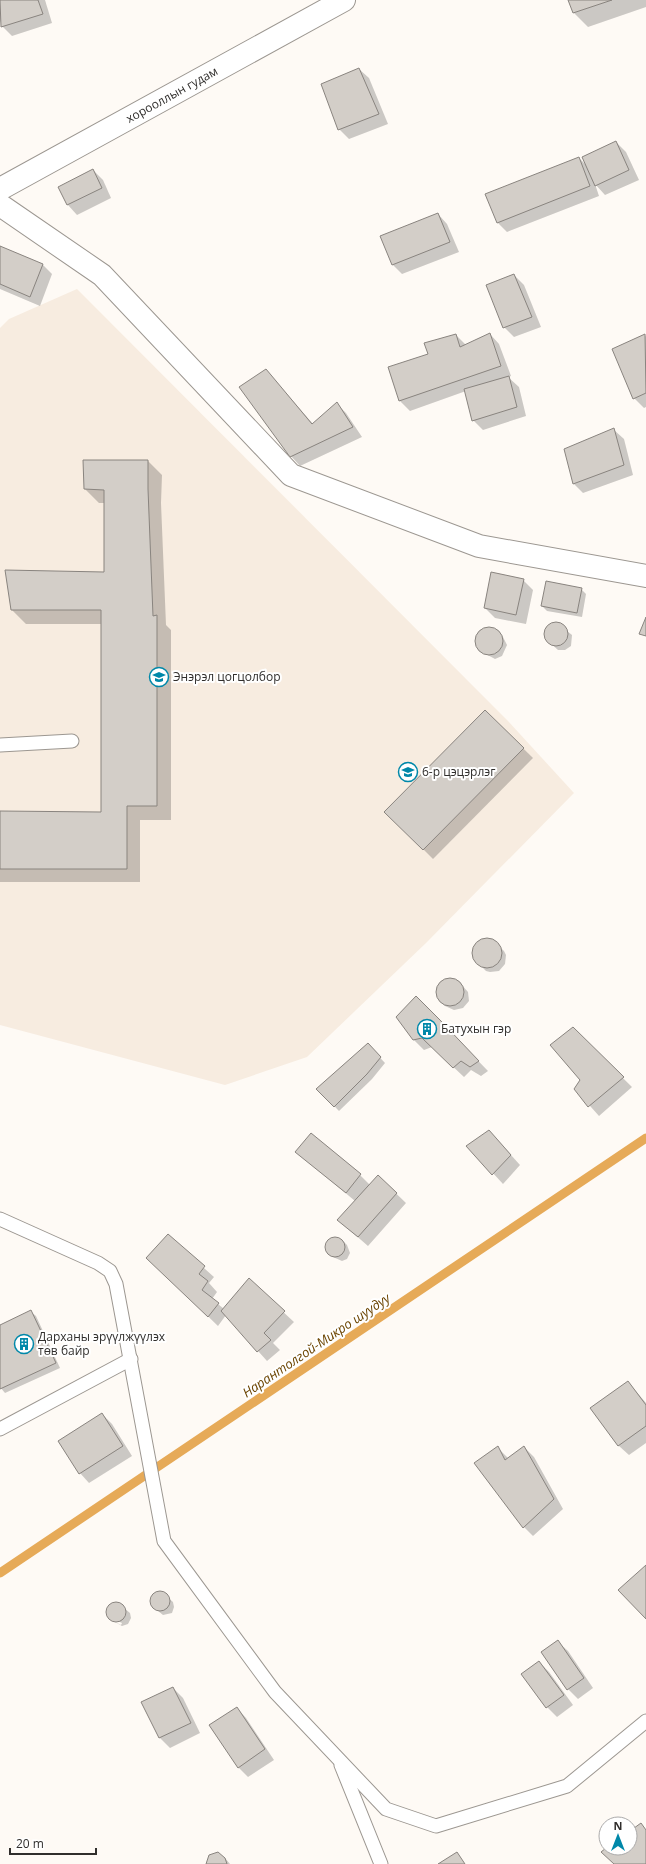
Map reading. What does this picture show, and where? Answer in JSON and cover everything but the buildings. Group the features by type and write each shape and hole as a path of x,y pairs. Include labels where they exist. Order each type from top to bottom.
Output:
{"street":[{"name":"хорооллын гудам","path":"0,189 344,0"},
{"path":"0,205 102,275 291,475 479,546 646,576"}],"lane":[{"path":"0,745 72,741"},
{"path":"0,1219 98,1263 110,1271 116,1284 164,1541 275,1692 386,1809 436,1826 567,1786 646,1721"},
{"path":"0,1429 131,1359"},
{"path":"338,1758 381,1864"}],"shaded area":[{"name":"Энэрэл цогцолбор","path":"77,289 508,721 574,793 426,943 307,1057 225,1085 0,1025 0,328 9,319"}],"waterway":[{"name":"Нарантолгой-Микро шуудуу","path":"0,1573 646,1138"}],"place":[{"name":"Энэрэл цогцолбор","path":"159,677"},
{"name":"6-р цэцэрлэг","path":"408,772"},
{"name":"Батухын гэр","path":"427,1029"},
{"name":"Дарханы эрүүлжүүлэх төв байр","path":"24,1344"}]}
